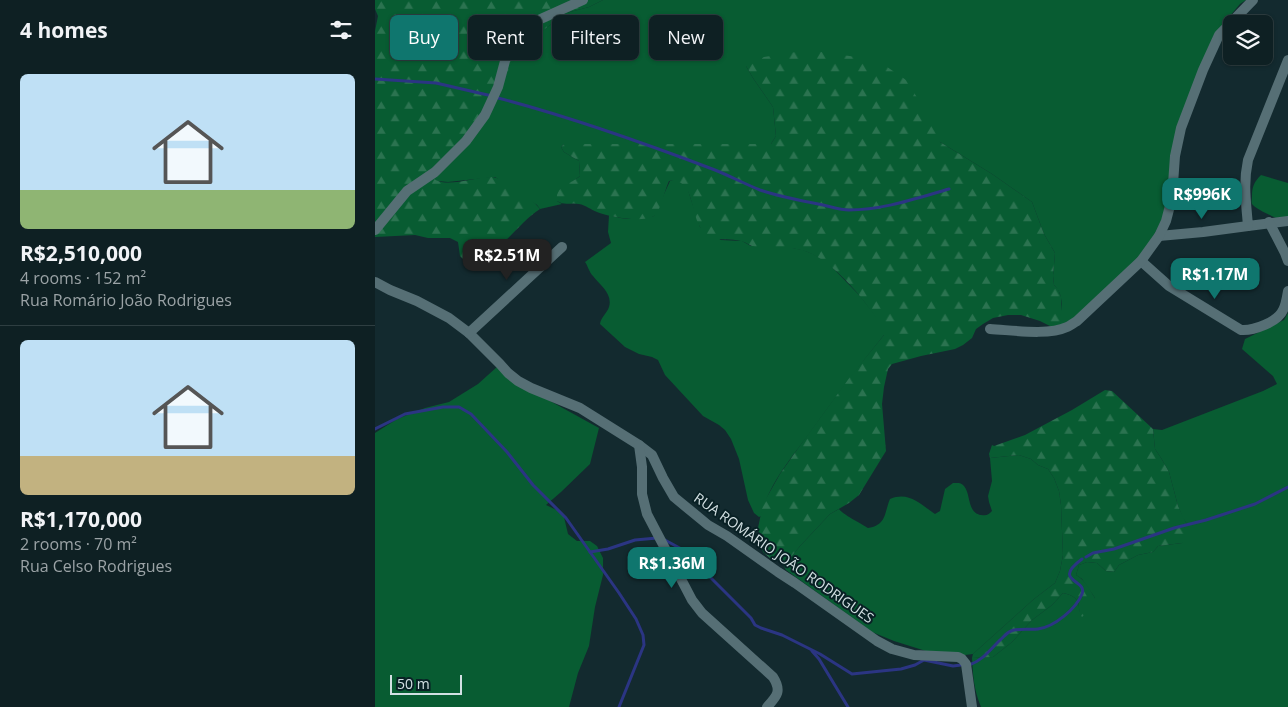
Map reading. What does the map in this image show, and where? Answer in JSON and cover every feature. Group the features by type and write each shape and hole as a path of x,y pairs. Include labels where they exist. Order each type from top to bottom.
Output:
{"street":[{"path":"375,230 407,191 435,172 466,141 476,128 493,100 505,61 512,45 522,31 534,22 583,0"},
{"path":"990,329 1043,332 1067,327 1077,321 1141,261 1159,236 1166,221 1172,198 1175,156 1181,128 1203,70 1219,35 1253,0"},
{"path":"1248,226 1245,175 1249,160 1288,60"},
{"path":"1159,236 1288,220"},
{"path":"1269,222 1288,261"},
{"path":"469,333 562,247"},
{"path":"1141,261 1169,286 1241,330 1251,330 1279,317 1285,308 1288,291"},
{"name":"RUA ROMÁRIO JOÃO RODRIGUES","path":"375,282 449,318 469,333 518,381 580,408 639,445 651,456 674,497 707,525 727,536 795,582 877,641 892,649 914,655 954,656 962,659 966,664 972,707"},
{"path":"639,445 642,467 642,494 647,514 692,600 702,613 773,677 777,684 777,692 767,707"}],"green space":[{"path":"375,0 603,0 589,7 563,15 552,15 552,24 542,31 542,15 468,15 468,60 514,60 474,131 429,174 437,180 444,182 457,182 486,177 497,178 518,190 540,209 484,257 465,261 460,256 458,242 450,238 428,238 415,235 375,237 375,31 378,16 375,9"},
{"path":"603,0 1246,0 1231,15 1223,15 1223,24 1214,35 1178,129 1170,195 1163,218 1145,252 1080,315 1057,327 1061,300 1058,289 1054,285 1055,253 1044,234 1032,202 992,174 940,142 746,66 773,107 776,136 771,144 564,144 561,147 564,152 579,161 580,176 568,185 557,201 562,204 540,209 537,205 495,177 448,182 437,181 428,174 504,76 514,60 542,60 542,31 552,24 552,60 639,60 639,15 563,15 589,7"},
{"path":"808,50 877,60 906,80 928,115 940,142 992,174 1032,202 1044,234 1055,253 1053,276 1054,285 1061,297 1061,314 1060,323 1057,327 1021,315 993,318 976,329 972,338 955,349 892,364 888,369 882,404 886,451 859,495 830,514 791,557 781,560 771,559 763,552 758,528 763,504 780,474 799,447 850,377 884,335 883,326 843,278 818,257 801,250 755,247 737,240 711,237 703,231 698,223 689,194 679,182 669,181 656,214 642,219 609,216 582,205 557,201 557,196 561,188 580,176 579,161 564,152 561,147 564,144 771,144 776,136 773,107 746,66 764,57"},
{"path":"1261,175 1288,183 1288,223 1263,212 1252,204 1253,187"},
{"path":"677,180 687,187 700,227 721,240 742,241 751,246 787,247 813,254 827,262 861,297 884,327 884,335 787,463 774,484 759,517 754,513 748,500 739,459 725,430 703,416 665,375 658,360 625,347 600,324 610,302 608,294 585,262 611,243 608,232 609,215 631,219 654,216 670,181"},
{"path":"1288,313 1288,707 981,707 974,683 972,658 993,657 1012,642 1032,620 1052,605 1063,593 1076,599 1079,605 1079,613 1095,598 1082,579 1076,575 1079,565 1087,562 1097,563 1106,571 1114,572 1119,565 1138,555 1153,552 1158,546 1182,543 1187,524 1178,506 1169,472 1155,449 1153,429 1162,430 1277,384 1273,376 1242,349 1245,339 1284,320"},
{"path":"498,366 521,385 599,428 590,464 546,505 563,513 568,534 577,541 590,541 597,546 603,558 603,575 595,607 589,646 578,673 569,707 375,707 375,433 397,419 425,408 449,402 478,384"},
{"path":"1105,390 1112,391 1153,429 1155,449 1169,472 1178,506 1189,529 1187,539 1182,543 1158,546 1153,552 1138,555 1119,565 1114,572 1106,571 1097,563 1087,562 1079,565 1076,575 1085,583 1095,598 1090,609 1082,617 1079,613 1079,605 1076,599 1063,593 1052,605 1032,620 1012,642 993,657 972,658 973,654 1034,599 1055,583 1060,571 1063,555 1061,505 1059,491 1054,478 1048,469 1038,465 1031,459 1019,455 990,458 989,454 992,445 994,446 1025,435"},
{"path":"1019,455 1031,459 1038,465 1048,469 1059,491 1063,555 1060,571 1055,583 1034,599 973,654 957,656 929,652 872,632 786,570 781,560 791,557 830,514 839,509 868,528 882,521 890,499 897,497 914,500 935,514 940,511 945,489 953,483 960,483 964,486 973,511 977,514 987,515 992,511 988,496 992,481 990,458"}],"waterway":[{"path":"375,79 436,83 492,96"},
{"path":"498,98 553,113 634,140 715,170 760,190 840,209 849,210 887,206 949,189"},
{"path":"375,429 405,414 443,407 459,407 471,414 507,452 533,485 566,518 619,593 636,619 643,635 644,645 619,707"},
{"path":"1086,557 1093,553 1114,549 1174,528 1255,504 1288,487"},
{"path":"590,552 608,549 635,540 657,538"},
{"path":"663,539 687,552 751,618 755,625 782,635 820,654 852,674 901,669 924,660 953,666 961,665"},
{"path":"969,665 982,658 1009,632 1044,628 1070,611 1082,594 1080,585 1073,580 1070,572 1073,566 1082,559"},
{"path":"812,651 819,659 848,707"}]}
